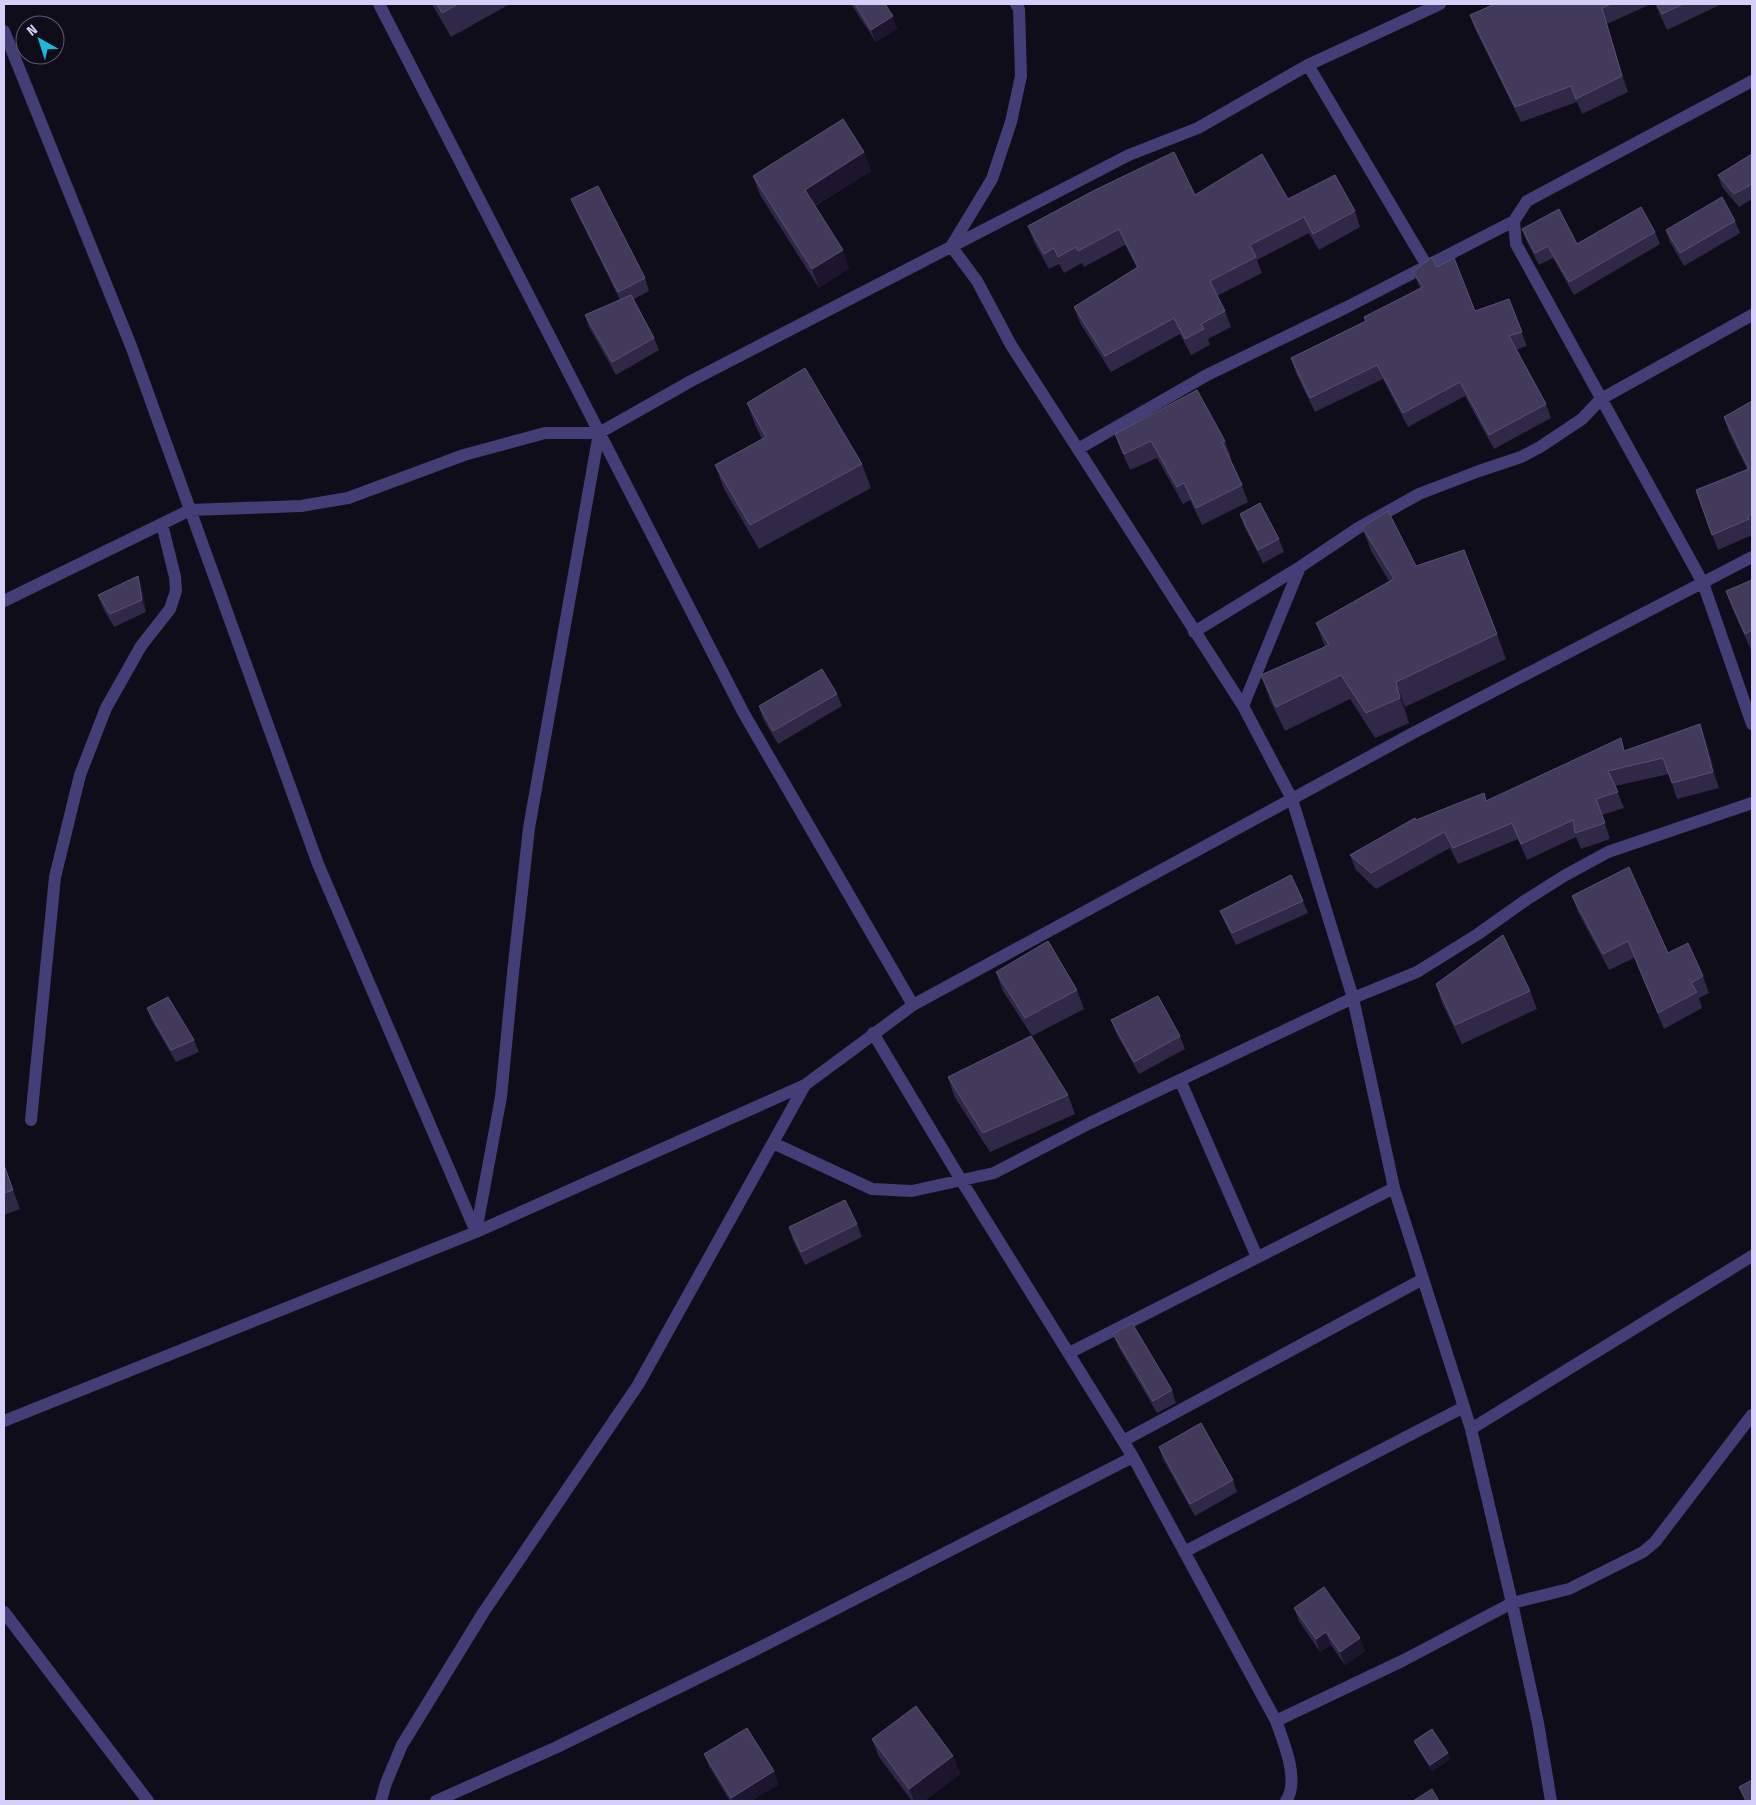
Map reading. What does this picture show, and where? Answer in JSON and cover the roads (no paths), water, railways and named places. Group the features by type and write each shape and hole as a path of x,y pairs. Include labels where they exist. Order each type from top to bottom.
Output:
{"street":[{"path":"379,4 743,712 912,1005"},
{"path":"951,246 992,179 1011,122 1021,76 1019,9 1016,4"},
{"path":"4,600 190,510 301,506 348,498 464,455 545,434 599,433 691,380 1129,155 1198,128 1308,65 1440,4"},
{"path":"4,31 131,346 318,864 476,1232"},
{"path":"1308,65 1427,266"},
{"path":"1078,449 1207,375 1514,221 1527,201 1752,80"},
{"path":"1514,221 1516,244 1703,583 1752,724"},
{"path":"951,246 977,281 1011,345 1243,706 1292,799 1354,998 1394,1188 1471,1429 1538,1722 1551,1801"},
{"path":"1194,632 1300,567 1358,528 1420,494 1479,470 1521,457 1540,447 1582,419 1601,399 1752,315"},
{"path":"476,1232 502,1097 529,828 599,433"},
{"path":"30,1120 55,877 80,775 106,708 141,646 170,609 176,591 175,577 162,524"},
{"path":"4,1422 476,1232 805,1085 912,1005 1415,732 1752,557"},
{"path":"1243,706 1300,567"},
{"path":"772,1143 872,1189 912,1190 994,1173 1090,1123 1180,1080 1354,998 1417,972 1478,934 1564,876 1608,852 1752,803"},
{"path":"873,1033 961,1180 1133,1457 1276,1721 1287,1752 1292,1783 1286,1801"},
{"path":"1180,1080 1258,1257"},
{"path":"381,1801 386,1783 402,1745 483,1613 638,1386 805,1085"},
{"path":"1068,1353 1394,1188"},
{"path":"1471,1429 1752,1256"},
{"path":"1123,1441 1423,1279"},
{"path":"1184,1552 1464,1407"},
{"path":"1276,1721 1404,1660 1512,1603 1569,1589 1643,1552 1655,1542 1752,1415"},
{"path":"436,1801 557,1747 742,1656 1133,1457"},
{"path":"4,1612 148,1801"}]}
